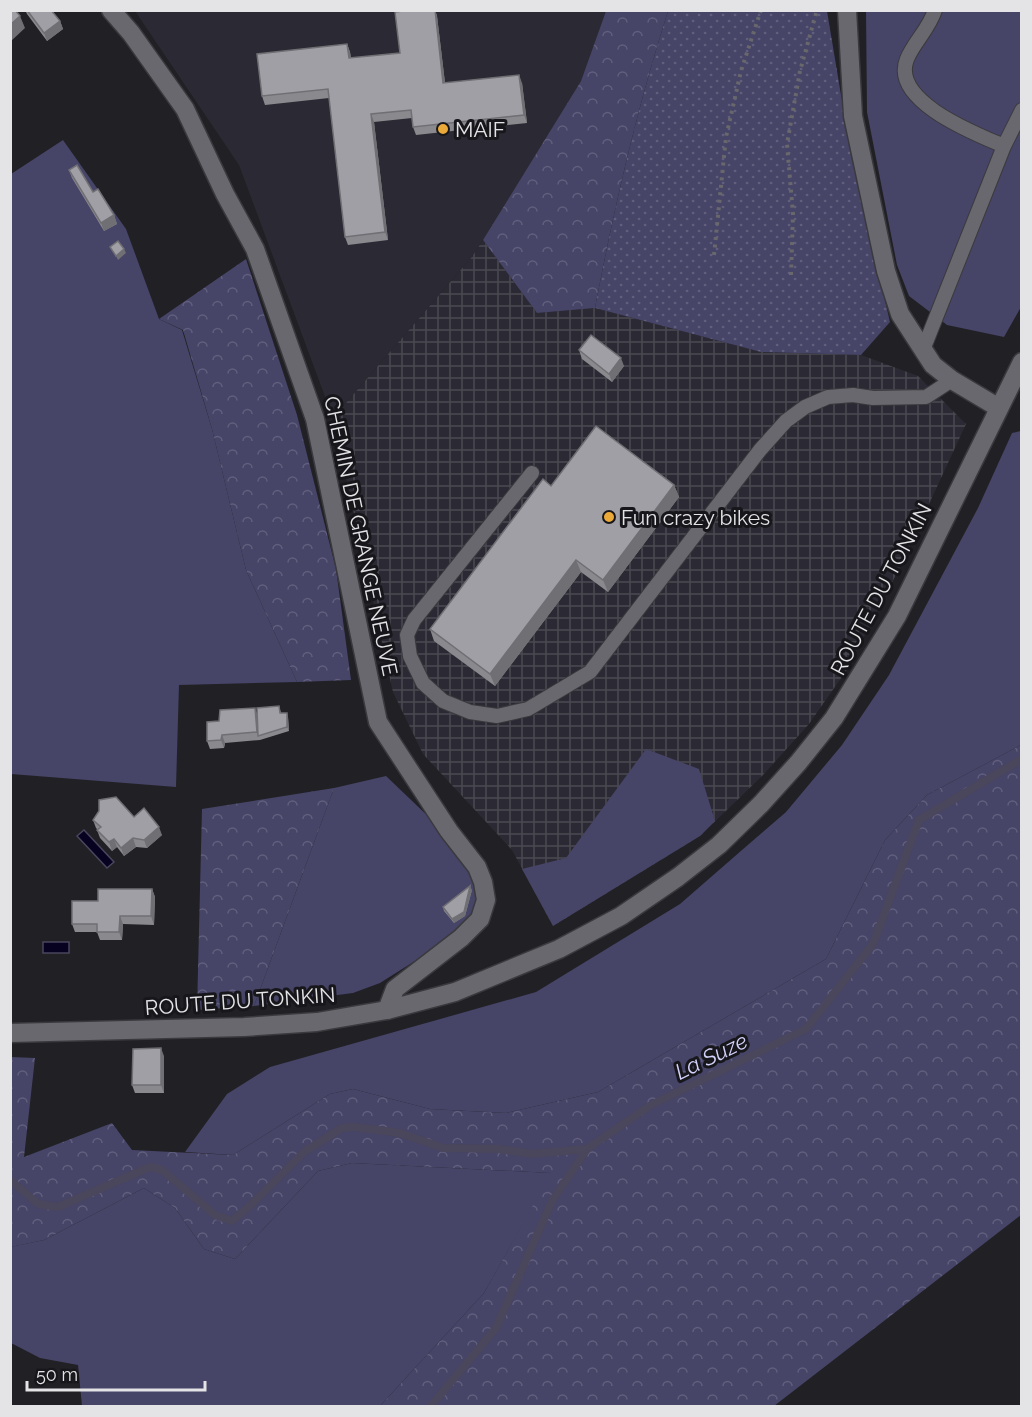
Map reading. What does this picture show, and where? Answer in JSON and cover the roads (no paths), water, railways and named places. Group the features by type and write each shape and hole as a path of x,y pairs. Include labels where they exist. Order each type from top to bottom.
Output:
{"street":[{"name":"CHEMIN DE GRANGE NEUVE","path":"111,10 131,33 185,109 225,194 255,249 315,419 378,722 449,831 477,867 483,882 486,900 480,919 461,938 395,988 387,1010"},
{"path":"847,10 853,116 886,271 900,314 933,365 952,381 999,408"},
{"name":"ROUTE DU TONKIN","path":"10,1033 244,1027 317,1022 387,1010 455,992 559,949 621,916 678,877 719,845 761,804 834,718 867,668 897,616 1022,362"}],"lane":[{"path":"935,10 932,19 906,60 905,76 913,92 933,111 965,130 1004,146"},
{"path":"923,350 1004,146 1022,110"},
{"path":"532,473 414,620 407,635 410,656 423,682 443,700 470,712 497,716 528,709 590,672 760,450 786,421 805,407 828,397 853,395 873,398 926,397 952,381"}],"waterway":[{"name":"La Suze","path":"431,1406 496,1328 552,1201 587,1149 651,1105 806,1029 873,944 919,820 1022,759"},
{"path":"10,1180 38,1204 58,1207 150,1167 162,1170 215,1215 232,1221 304,1152 342,1128 354,1127 400,1133 443,1148 499,1149 532,1154 587,1149"}],"place":[{"name":"MAIF","path":"443,129"},
{"name":"Fun crazy bikes","path":"609,517"}]}
